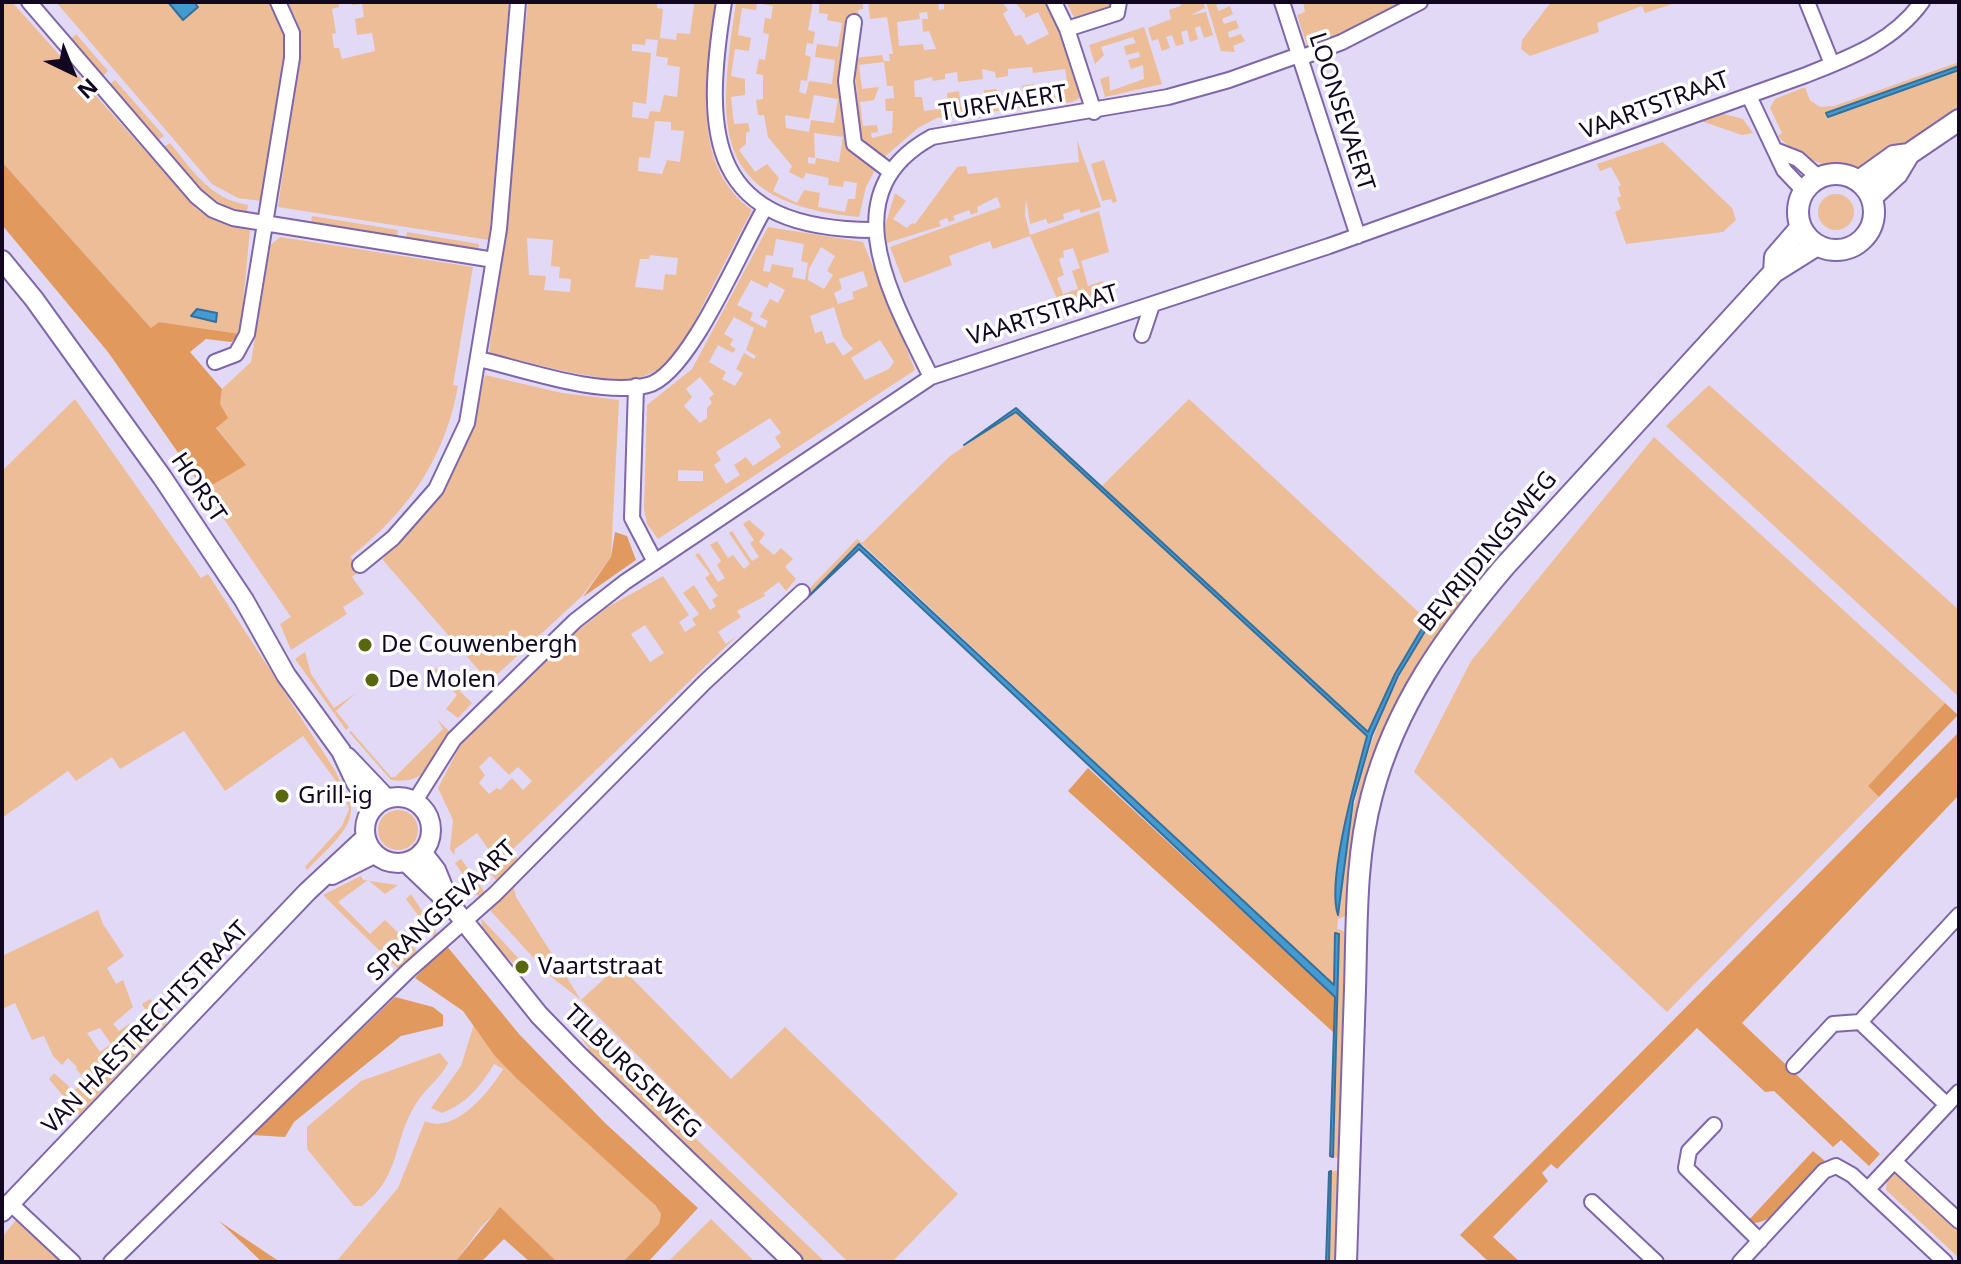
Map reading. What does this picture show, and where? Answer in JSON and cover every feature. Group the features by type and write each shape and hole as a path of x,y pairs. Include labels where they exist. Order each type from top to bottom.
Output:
{"main road":[{"path":"1865,189 1897,174 1909,154 1959,120"},
{"path":"1833,174 1865,189 1872,224 1866,236 1843,249 1817,245 1801,227 1798,215 1812,184 1833,174"},
{"name":"BEVRIJDINGSWEG","path":"1774,272 1775,257 1801,227"},
{"name":"BEVRIJDINGSWEG","path":"1346,1262 1357,906 1372,795 1391,740 1414,691 1462,616 1774,272 1817,245"}],"street":[{"path":"29,2 196,196 213,210 233,218 494,260"},
{"path":"215,362 236,354 247,334 292,58 292,33 278,2"},
{"path":"360,565 393,538 436,489 467,423 494,260 518,2"},
{"path":"724,2 713,69 717,136 732,173 765,208 814,225 874,230"},
{"path":"1054,2 1067,29 1094,112"},
{"path":"1067,29 1117,13 1119,2"},
{"name":"LOONSEVAERT","path":"1282,2 1358,236"},
{"name":"TURFVAERT","path":"931,377 890,286 874,230 877,204 891,172 907,154 932,137 1094,112 1188,92 1342,42 1420,2"},
{"path":"1807,2 1832,64"},
{"path":"1749,96 1832,64 1895,32 1922,2"},
{"path":"854,22 846,81 854,144 891,172"},
{"name":"VAARTSTRAAT","path":"415,801 454,739 534,658 595,605 931,377 957,365 1152,305 1358,236 1749,96 1775,150 1798,159 1812,184"},
{"path":"479,359 579,382 636,386 660,381 681,362 765,208"},
{"name":"HORST","path":"2,260 42,309 162,477 244,600 286,675 341,751 356,783 380,802"},
{"path":"1142,335 1152,305"},
{"path":"636,386 632,518 655,562"},
{"name":"SPRANGSEVAART","path":"111,1262 408,971 464,923 705,682 802,592"},
{"path":"401,796 415,801 423,808 431,825 428,844 406,862 384,860 370,846 365,821 380,802 401,796"},
{"name":"VAN HAESTRECHTSTRAAT","path":"6,1208 307,892 370,846"},
{"name":"TILBURGSEWEG","path":"422,852 436,870 451,905"},
{"name":"TILBURGSEWEG","path":"406,862 451,905 578,1055 793,1262"},
{"path":"1794,1066 1833,1024 1860,1022 1959,915"},
{"path":"1860,1022 1947,1105"},
{"path":"1868,1189 1959,1092"},
{"path":"1714,1125 1689,1151 1686,1168 1694,1180 1760,1241"},
{"path":"1894,1161 1959,1221"},
{"path":"1740,1262 1824,1171 1836,1166 1868,1189 1945,1262"},
{"path":"1592,1202 1656,1262"},
{"path":"6,1208 73,1262"}],"shaded area":[{"path":"2,2 12,2 199,211 220,222 250,230 240,334 159,322 151,328 2,162"},
{"path":"56,2 271,2 282,26 285,52 261,201 238,198 212,184"},
{"path":"287,2 339,2 339,7 332,9 336,33 332,34 334,48 339,48 342,59 375,51 372,33 357,35 355,19 364,17 362,4 352,5 352,2 509,2 489,240 278,207 301,42 297,21"},
{"path":"528,2 657,2 657,8 663,9 660,38 676,40 677,33 690,34 694,4 681,2 717,2 707,85 710,141 718,167 731,190 752,210 676,357 649,374 625,380 587,375 489,353","holes":["646,39 658,40 656,56 668,58 667,65 680,67 677,97 664,95 660,112 650,111 648,119 632,117 633,102 646,104 651,53 632,51 632,44 645,45","655,121 671,122 671,130 684,131 680,162 667,160 662,174 638,171 639,157 650,158","527,238 553,240 551,266 560,267 559,278 571,279 570,292 544,290 546,276 529,275","650,255 678,258 676,275 665,274 663,290 635,287 640,259 649,259"]},
{"path":"736,2 813,2 808,30 815,32 813,44 807,43 805,55 811,57 807,81 801,80 799,92 806,94 809,81 832,84 835,60 815,57 817,44 838,47 842,23 827,20 828,14 819,13 819,2 863,2 863,9 858,10 859,18 848,16 838,73 850,151 875,170 866,187 859,217 810,209 774,195 749,176 734,151 727,121 730,46","holes":["757,3 773,6 771,19 765,18 763,33 769,34 765,60 759,59 756,74 763,75 763,99 756,100 758,115 764,115 768,137 792,166 789,172 803,179 806,173 829,178 828,185 843,187 844,181 857,183 855,199 848,199 845,212 818,207 820,193 804,190 797,203 773,191 779,178 767,164 755,172 739,150 746,144 746,133 750,131 748,123 734,124 731,97 745,95 745,79 731,76 735,49 749,51 751,38 738,35 742,8 756,10","814,95 838,99 834,123 811,120 809,132 786,128 785,115 809,119","814,133 843,137 839,162 816,158 815,164 808,163 808,157 815,158"]},
{"path":"868,2 938,2 939,10 944,9 944,2 1002,2 1008,10 1003,14 1015,36 1021,35 1027,45 1049,34 1038,12 1025,18 1015,2 1045,2 1060,34 1080,98 1072,102 937,118 918,128 882,159 861,141 854,58 882,55 884,61 890,61 889,54 893,54 887,17 870,19","holes":["927,12 928,19 922,19 923,32 929,31 936,49 924,50 923,44 899,46 897,22 920,19 919,13","884,62 887,86 893,86 894,98 885,99 886,111 893,111 892,133 872,138 871,133 878,132 877,125 863,126 860,102 874,100 879,87 862,89 859,65","1032,67 1033,73 1065,69 1068,87 1060,89 1060,95 1036,98 1034,84 1022,86 1023,99 999,102 997,89 984,90 986,104 961,107 959,91 947,93 948,108 924,111 922,97 915,97 914,81 932,77 933,81 945,79 945,74 957,72 958,82 983,79 982,69 995,72 996,78 1008,76 1008,69"]},
{"path":"1066,2 1112,2 1107,9 1075,19"},
{"path":"1180,2 1203,2 1205,8 1191,15 1206,12 1213,35 1204,38 1200,26 1195,28 1198,39 1190,42 1187,30 1181,32 1184,44 1176,46 1172,35 1166,37 1170,48 1162,51 1158,39 1152,41 1148,28 1171,19 1169,10 1181,6"},
{"path":"1206,2 1224,2 1216,5 1219,11 1230,6 1233,14 1222,19 1224,24 1236,20 1239,28 1228,32 1229,38 1241,34 1245,41 1233,46 1235,52 1221,51"},
{"path":"1303,2 1409,2 1308,49 1297,15 1305,12"},
{"path":"1551,2 1678,2 1645,13 1642,6 1597,23 1599,32 1530,56 1521,49 1522,40"},
{"path":"1144,27 1162,84 1105,97 1100,79 1109,76 1110,91 1144,79 1143,65 1131,69 1128,60 1140,57 1139,52 1126,55 1124,46 1136,43 1133,37 1101,47 1104,55 1095,64 1089,45"},
{"path":"76,34 108,71 103,76 71,39"},
{"path":"1959,62 1959,66 1833,111 1828,117 1959,70 1959,113 1876,163 1844,168 1819,163 1796,152 1778,136 1782,133 1770,108 1775,99 1805,87 1810,100 1820,107 1834,106"},
{"path":"115,80 164,136 158,140 110,84"},
{"path":"1724,114 1743,119 1753,133 1742,135 1701,121"},
{"path":"1077,140 1101,207 1063,214 1064,219 1048,224 1046,219 1030,224 1026,199 1025,215 1030,235 1099,211 1109,252 1081,261 1088,286 1103,281 1109,300 1064,315 1030,236 993,249 990,241 949,256 952,265 904,283 890,247 1001,207 997,197 977,207 978,212 971,215 969,210 953,216 955,220 949,222 947,218 939,221 941,226 887,243 885,226 895,193 906,201 893,219 907,228 915,224 957,167 966,166 968,174 1079,162","holes":["1073,248 1080,268 1072,271 1078,289 1063,294 1057,278 1064,275 1059,259 1064,257 1063,251"]},
{"path":"1663,142 1732,208 1736,220 1723,232 1626,244 1615,212 1621,209 1617,198 1621,196 1618,187 1621,185 1611,167 1600,171 1597,164"},
{"path":"170,143 203,182 223,197 248,205 247,212 233,209 210,197 164,147"},
{"path":"1104,160 1117,201 1113,203 1111,199 1102,201 1091,164"},
{"path":"2,162 151,328 159,322 240,334 231,342 206,339 190,352 222,389 220,404 228,418 216,428 246,465 204,490 108,352 2,225"},
{"path":"1836,194 1849,199 1854,212 1849,225 1836,230 1823,225 1818,212 1823,199"},
{"path":"312,216 398,230 397,236 311,222"},
{"path":"768,227 863,242 915,370 658,539 647,524 644,509 647,405 692,369","holes":["776,239 804,244 801,261 808,263 805,280 792,277 794,268 772,264 770,272 763,271 766,255 773,256","821,247 835,256 827,271 833,275 824,289 808,280 809,269","863,271 868,286 852,292 854,299 838,304 834,293 842,289 839,279","751,280 767,288 770,282 785,290 778,303 770,299 760,317 768,321 765,328 750,320 753,313 737,305","834,307 843,337 853,349 843,356 834,342 826,344 822,331 815,333 810,316","734,317 754,328 746,350 756,356 754,359 744,353 736,369 743,373 735,386 722,379 726,372 709,362 718,345 733,353 736,349 730,345 733,339 724,334","880,340 894,362 889,369 865,380 851,358","700,377 714,394 709,398 712,403 707,408 707,418 700,423 684,406 692,397 686,389","770,418 781,433 775,437 781,447 753,466 746,457 734,465 740,475 726,484 714,465 721,460 716,452","678,470 703,471 703,481 678,481"]},
{"path":"407,232 479,244 478,251 406,238"},
{"path":"280,237 473,267 453,385 458,386 444,437 421,482 406,502 371,540 350,557 360,565 359,572 352,577 364,594 343,607 347,614 291,650 280,624 291,617 204,490 245,465 216,427 222,389 251,362 269,246"},
{"path":"485,375 562,393 619,400 611,557 582,596 489,682 382,559 422,517 449,476 469,430"},
{"path":"1709,385 1959,610 1959,697 1666,426"},
{"path":"75,399 201,578 208,574 336,772 349,799 350,816 342,833 307,870 305,867 342,826 349,809 341,788 303,736 225,791 184,731 120,769 112,757 76,781 68,771 2,818 2,471"},
{"path":"1189,399 1427,620 1395,674 1368,732 1101,487"},
{"path":"1015,412 1367,736 1347,823 1340,913 1354,807 1372,741 1385,708 1424,635 1465,586 1476,567 1482,572 1483,579 1451,616 1422,657 1387,723 1366,809 1347,915 1338,919 1337,929 1347,932 1340,1157 1331,1158 1337,932 1335,986 862,544 803,603 805,593 857,539 862,543 950,456"},
{"path":"1654,437 1945,703 1868,786 1879,797 1667,1012 1414,772 1471,661"},
{"path":"749,520 765,534 759,542 774,555 781,548 793,559 785,567 796,579 786,591 779,582 764,593 765,596 737,611 741,617 718,632 726,644 737,636 511,851 521,863 498,883 489,871 498,863 477,833 455,849 454,855 450,849 453,820 438,788 461,744 560,645 608,607 663,576 689,615 679,622 685,632 696,625 692,619 699,614 683,593 694,585 710,610 716,606 712,600 718,596 705,578 710,574 695,555 699,553 718,582 725,578 717,565 721,561 710,545 717,541 728,558 733,555 744,569 750,564 729,533 732,531 752,561 759,557 750,543 754,540 743,524","holes":["645,625 664,653 650,662 631,634","490,756 509,775 518,767 532,781 523,790 512,778 500,790 497,788 489,794 479,783 485,775 479,767"]},
{"path":"615,532 627,536 636,560 583,597 611,557"},
{"path":"305,652 311,674 334,708 356,693 336,711 349,727 346,730 295,659"},
{"path":"436,668 472,703 458,718 446,709 457,695 436,674 427,682 424,680"},
{"path":"1945,703 1958,715 1879,797 1868,786"},
{"path":"437,719 451,733 428,769 413,779 403,781 391,780 349,732 391,777 395,777 443,729"},
{"path":"1959,732 1959,795 1742,1023 1880,1154 1869,1166 1841,1140 1833,1147 1774,1091 1765,1092 1697,1028 1557,1169 1551,1164 1542,1173 1548,1181 1493,1237 1520,1262 1489,1262 1460,1235"},
{"path":"1088,768 1335,997 1333,1032 1068,791"},
{"path":"398,810 412,816 418,830 412,844 398,850 384,844 378,830 384,816"},
{"path":"461,859 486,894 480,899 455,863"},
{"path":"361,876 367,881 338,902 370,934 385,920 417,951 399,970 323,895"},
{"path":"369,881 398,885 385,894"},
{"path":"513,885 516,897 581,1000 550,976 488,908"},
{"path":"411,894 437,934 434,937 406,899"},
{"path":"98,910 103,924 124,956 107,968 116,984 123,980 133,1007 113,1024 119,1031 129,1024 139,1035 153,1024 142,1004 150,999 166,1023 79,1115 49,1079 54,1073 74,1091 85,1079 77,1067 68,1058 62,1065 53,1056 44,1036 32,1040 15,1003 2,1009 2,956","holes":["100,1028 111,1044 100,1052 87,1033"]},
{"path":"481,918 520,960 515,965 483,934"},
{"path":"446,945 519,1034 605,1123 698,1208 648,1262 623,1262 659,1224 661,1214 655,1205 517,1079 495,1056 463,1011 415,978"},
{"path":"619,965 731,1079 785,1027 958,1194 892,1262 848,1262 581,1000"},
{"path":"395,997 433,1007 443,1015 443,1026 401,1036 294,1122 285,1137 252,1135"},
{"path":"572,1014 620,1066 825,1262 806,1262 587,1052 589,1049 568,1020"},
{"path":"474,1024 510,1072 631,1178 661,1214 659,1224 623,1262 557,1262 500,1208 481,1227 455,1262 336,1262 398,1188 425,1121 436,1124 459,1116 481,1099 503,1069 494,1064 472,1093 451,1109 442,1113 431,1108 461,1066"},
{"path":"440,1053 448,1063 409,1116 384,1182 362,1206 354,1206 307,1149 307,1127 361,1081"},
{"path":"1813,1151 1825,1161 1800,1191 1768,1219 1757,1223 1747,1222"},
{"path":"1897,1169 1959,1226 1959,1258 1886,1190 1887,1180"},
{"path":"1331,1171 1339,1171 1337,1262 1329,1262"},
{"path":"500,1207 557,1262 530,1262 504,1239 481,1262 455,1262"},
{"path":"711,1219 755,1262 668,1262"},
{"path":"15,1221 20,1221 61,1262 2,1262 2,1237"},
{"path":"219,1221 280,1262 262,1262"}],"water":[{"path":"168,2 194,2 198,7 183,20"},
{"path":"1959,66 1959,70 1828,117 1826,113"},
{"path":"197,309 217,313 216,322 191,316"},
{"path":"1016,408 1368,732 1395,674 1427,620 1475,569 1430,623 1398,676 1372,735 1353,801 1338,915 1335,899 1339,853 1367,736 1016,412 964,445"},
{"path":"859,544 1334,985 1335,933 1339,934 1333,1157 1330,1156 1335,997 859,549 806,599"},
{"path":"1329,1172 1329,1262 1326,1262"}],"place":[{"name":"De Couwenbergh","path":"365,645"},
{"name":"De Molen","path":"372,680"},
{"name":"Grill-ig","path":"282,796"},
{"name":"Vaartstraat","path":"522,967"}]}
